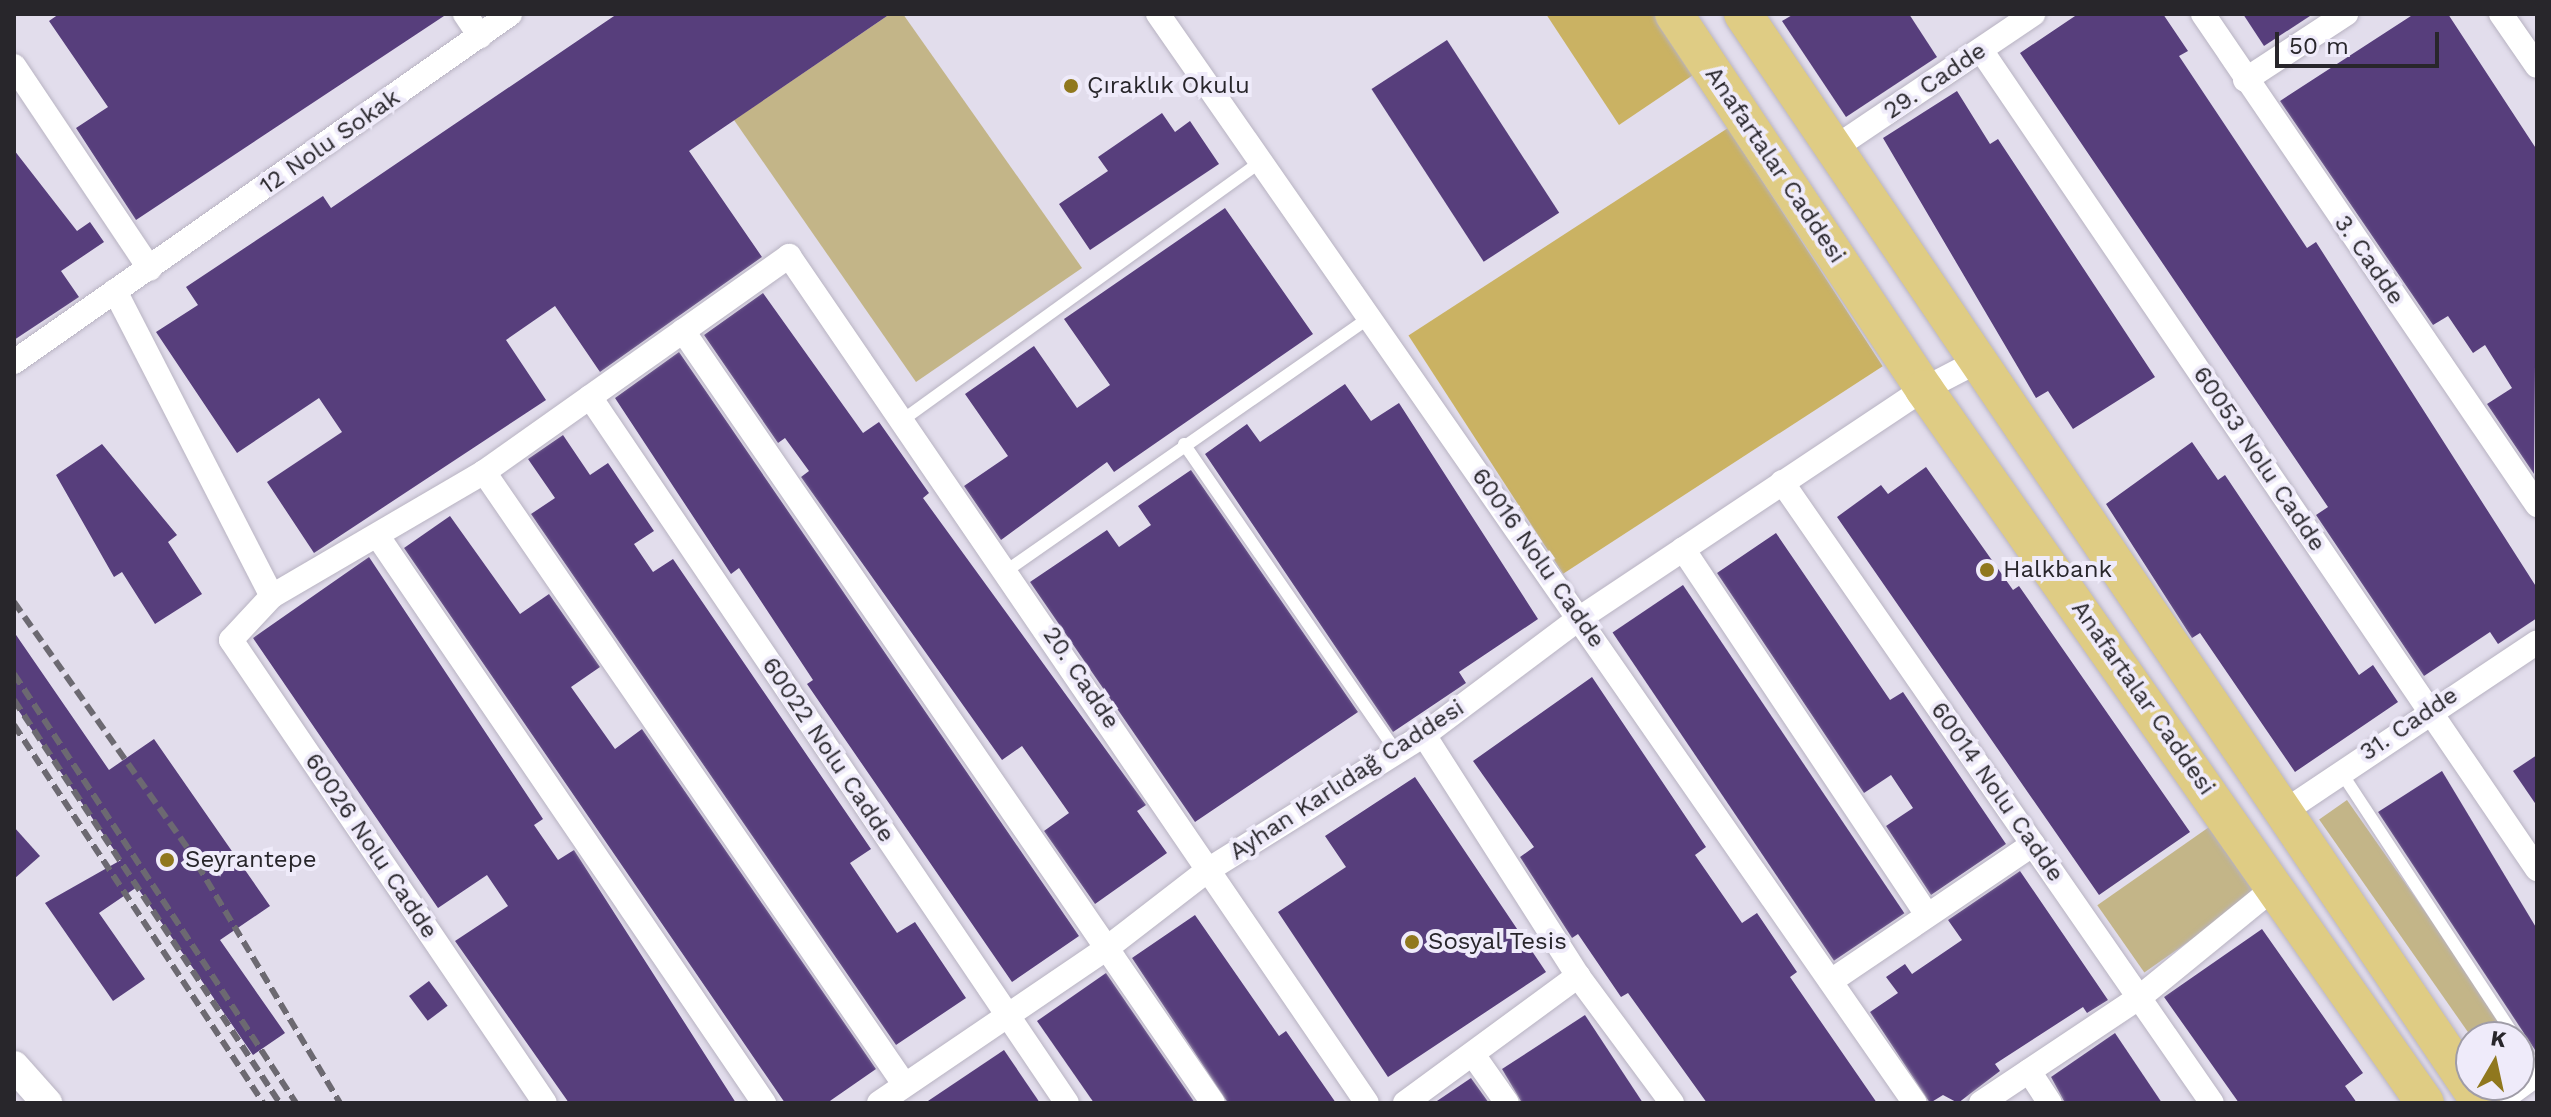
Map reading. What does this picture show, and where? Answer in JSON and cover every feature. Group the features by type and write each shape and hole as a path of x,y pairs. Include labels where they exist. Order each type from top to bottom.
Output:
{"main road":[{"name":"Anafartalar Caddesi","path":"1674,14 1924,389 2276,886 2425,1103"},
{"path":"1743,14 2481,1103"}],"street":[{"path":"465,14 480,36"},
{"name":"12 Nolu Sokak","path":"14,362 510,14"},
{"name":"60016 Nolu Cadde","path":"1158,14 1915,1103"},
{"name":"29. Cadde","path":"1836,147 2033,14"},
{"name":"3. Cadde","path":"2203,14 2537,505"},
{"path":"2245,80 2346,14"},
{"path":"2501,14 2537,66"},
{"name":"60053 Nolu Cadde","path":"1981,50 2537,869"},
{"path":"14,66 150,269"},
{"name":"20. Cadde","path":"683,331 789,256 901,421 1009,569 1367,1103"},
{"path":"115,291 272,596 379,538 484,472 683,331 1213,1103"},
{"name":"Ayhan Karlıdağ Caddesi","path":"879,1103 1005,1014 1107,948 1208,870 1395,750 1424,735 1580,618 1924,389 1980,360"},
{"name":"60022 Nolu Cadde","path":"590,397 1067,1103"},
{"path":"484,472 904,1084"},
{"name":"60014 Nolu Cadde","path":"1782,482 2212,1103"},
{"path":"379,538 764,1103"},
{"path":"1683,549 1926,914"},
{"name":"60026 Nolu Cadde","path":"272,596 231,640 545,1103"},
{"name":"31. Cadde","path":"2285,811 2429,709 2537,642"},
{"path":"1424,735 1578,976 1672,1103"},
{"path":"1831,981 2033,844"},
{"path":"1981,1103 2140,997 2276,886"},
{"path":"1405,1103 1474,1056 1578,976"},
{"path":"1474,1056 1507,1103"},
{"path":"14,1066 47,1103"},
{"path":"2029,1071 2050,1103"},
{"path":"2497,1103 2537,1072"}],"lane":[{"path":"901,421 1261,161"},
{"path":"1009,569 1370,317"},
{"path":"1184,444 1395,750"},
{"path":"2341,772 2504,1021"}],"shaded area":[{"path":"890,14 903,14 1082,268 916,382 734,120"},
{"path":"1546,14 1656,14 1696,73 1619,125"},
{"path":"1728,128 1883,366 1563,574 1408,336"},
{"path":"2347,800 2502,1021 2460,1021 2319,820"},
{"path":"2212,825 2259,892 2144,972 2097,905"}],"building":[{"path":"59,14 447,14 136,220 76,128 108,107 49,21"},
{"path":"617,14 890,14 689,151 762,257 600,372 555,306 506,340 546,400 314,553 267,482 342,432 319,398 237,453 156,332 198,305 186,287 323,196 331,208"},
{"path":"1794,14 1909,14 1937,57 1846,117 1782,21"},
{"path":"2078,14 2163,14 2188,51 2179,56 2307,248 2316,242 2537,588 2537,618 2498,644 2490,632 2424,676 2316,515 2328,507 2020,53"},
{"path":"2243,14 2313,14 2264,46"},
{"path":"2414,14 2448,14 2537,150 2534,474 2487,404 2512,388 2485,345 2473,353 2448,316 2433,325 2280,101"},
{"path":"1447,40 1559,213 1484,262 1372,89"},
{"path":"1957,91 1990,144 1998,139 2155,377 2073,429 2048,391 2036,398 1883,138"},
{"path":"1162,113 1175,132 1190,121 1219,164 1090,250 1059,204 1108,171 1098,157"},
{"path":"14,150 77,231 90,222 104,242 61,271 79,297 14,340"},
{"path":"1225,208 1313,334 1114,472 1107,462 1001,540 964,486 1008,456 965,394 1034,346 1077,408 1110,385 1064,319"},
{"path":"763,293 863,433 879,422 929,493 923,498 1146,805 1137,811 1167,853 1095,904 1044,831 1069,813 1022,746 1002,760 801,477 809,471 785,438 778,443 704,335"},
{"path":"679,352 1079,936 1012,982 807,684 813,680 739,568 731,574 615,398"},
{"path":"1345,384 1371,421 1399,403 1538,619 1459,672 1466,683 1393,732 1205,454 1247,424 1260,442"},
{"path":"563,435 590,475 608,463 654,531 634,544 653,572 673,559 871,849 850,863 897,933 915,922 966,998 896,1045 531,514 555,498 528,459"},
{"path":"2192,442 2218,480 2225,475 2359,675 2373,665 2398,702 2295,772 2200,633 2192,638 2106,504"},
{"path":"102,444 177,535 168,542 202,594 155,624 122,572 114,577 56,475"},
{"path":"1926,467 2013,590 2019,586 2190,832 2099,895 1837,517 1881,485 1888,494"},
{"path":"1191,470 1358,712 1195,822 1030,582 1107,530 1119,547 1151,525 1138,506"},
{"path":"450,516 520,614 549,594 600,667 571,687 615,749 642,729 876,1069 827,1103 785,1103 404,548"},
{"path":"1776,533 1890,700 1903,692 2006,844 1931,895 1886,826 1913,808 1891,775 1864,793 1717,573"},
{"path":"369,557 543,819 534,825 558,860 574,850 736,1103 569,1103 455,941 508,906 487,875 438,908 253,638"},
{"path":"1683,585 1904,913 1834,961 1613,633"},
{"name":"Seyrantepe","path":"14,632 109,770 154,739 270,906 220,940 285,1033 253,1055 137,887 99,913 145,979 113,1001 45,903 121,860 14,704"},
{"path":"1592,677 1706,847 1695,855 1742,923 1757,913 1797,972 1790,977 1877,1103 1707,1103 1628,993 1621,997 1578,934 1572,938 1520,857 1534,847 1473,761"},
{"path":"2537,755 2537,806 2513,771"},
{"path":"2442,771 2537,929 2537,1053 2535,1021 2516,1021 2378,812"},
{"name":"Sosyal Tesis","path":"1415,777 1546,972 1388,1077 1278,912 1346,867 1325,836"},
{"path":"14,827 40,856 14,879"},
{"path":"2020,871 2108,1000 2087,1013 2083,1007 1995,1064 2000,1071 1958,1103 1943,1095 1930,1103 1870,1012 1898,993 1886,977 1905,964 1912,974 1962,940 1948,920"},
{"path":"1195,915 1279,1036 1286,1031 1336,1103 1228,1103 1132,958"},
{"path":"2262,929 2363,1073 2345,1086 2357,1103 2239,1103 2164,997"},
{"path":"1106,973 1195,1103 1094,1103 1037,1021"},
{"path":"429,981 448,1006 428,1021 409,996"},
{"path":"1585,1015 1643,1103 1522,1103 1502,1069"},
{"path":"2115,1033 2162,1103 2065,1103 2051,1077"},
{"path":"1004,1050 1040,1103 925,1103"},
{"path":"1471,1078 1489,1103 1434,1103"}],"railway":[{"path":"14,602 188,849 340,1103"},
{"path":"14,674 296,1103"},
{"path":"14,700 280,1103"},
{"path":"14,725 263,1103"}],"place":[{"name":"Çıraklık Okulu","path":"1071,86"},
{"name":"Halkbank","path":"1987,570"},
{"name":"Seyrantepe","path":"167,860"},
{"name":"Sosyal Tesis","path":"1412,942"}]}
